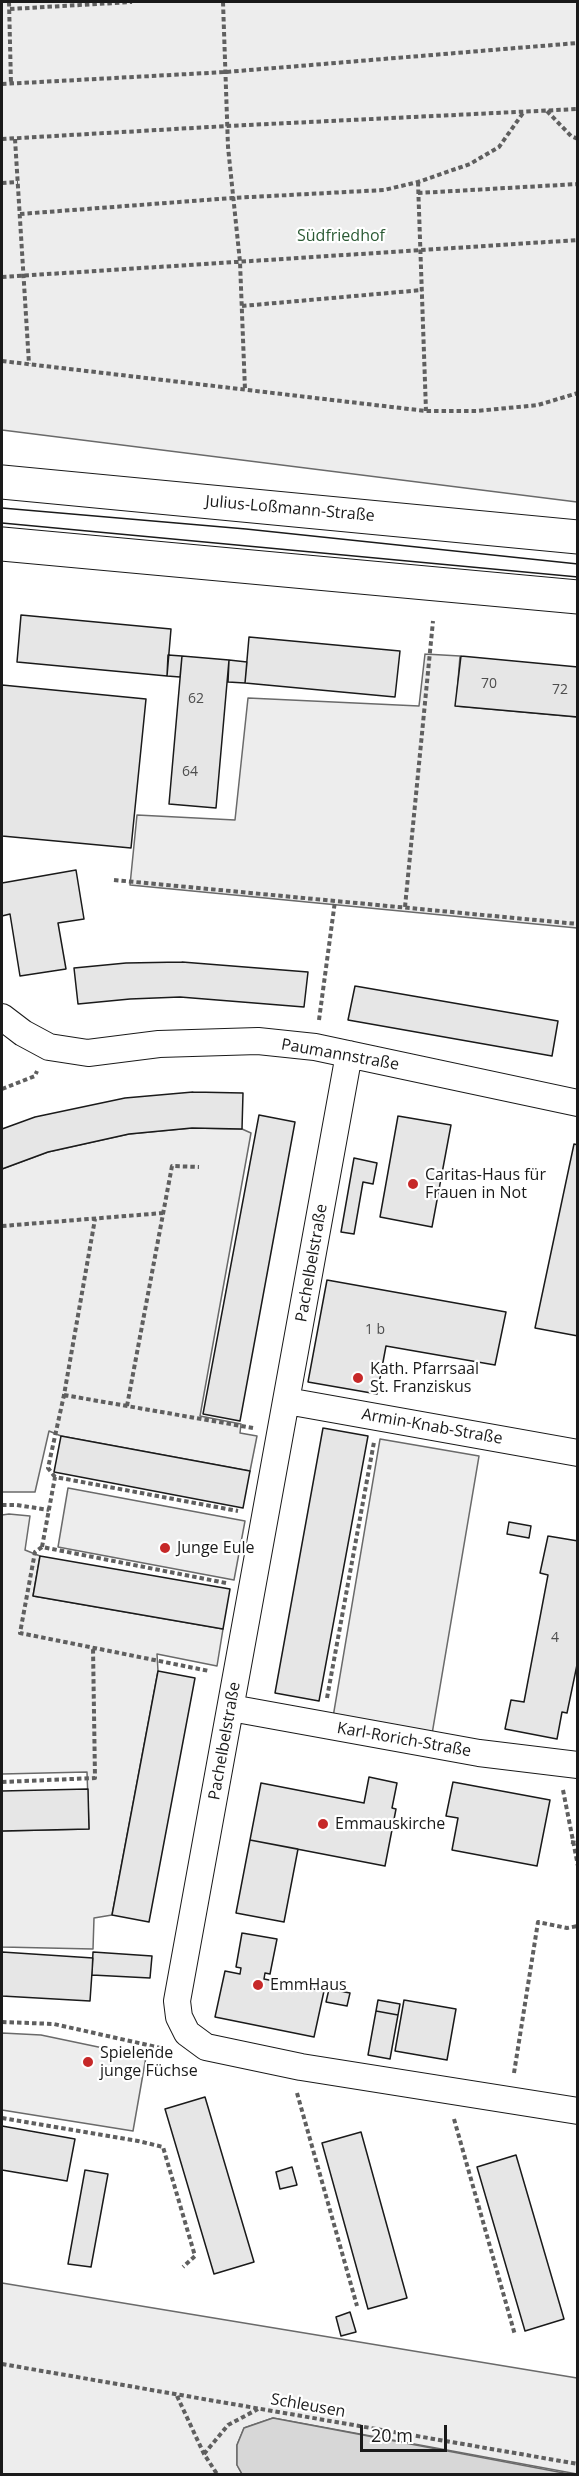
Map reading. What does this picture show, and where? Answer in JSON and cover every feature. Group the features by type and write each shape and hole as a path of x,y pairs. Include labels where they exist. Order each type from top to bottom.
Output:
{"main road":[{"name":"Julius-Loßmann-Straße","path":"2,482 578,537"},
{"path":"2,543 578,597"}],"street":[{"name":"Paumannstraße","path":"2,1017 23,1034 49,1047 88,1053 159,1044 258,1041 315,1047 578,1103"},
{"name":"Pachelbelstraße","path":"349,1054 177,2001 179,2017 187,2033 206,2047 301,2067 578,2111"},
{"name":"Armin-Knab-Straße","path":"286,1401 578,1453"},
{"name":"Karl-Rorich-Straße","path":"231,1708 479,1754 571,1764"}],"path":[{"path":"9,2 11,84"},
{"path":"10,9 132,2"},
{"path":"223,2 227,126 232,198 240,262 245,390"},
{"path":"2,84 226,72 577,43"},
{"path":"2,140 227,126 578,110"},
{"path":"547,111 571,136 578,140"},
{"path":"20,214 232,198 384,190 418,182 470,164 499,147 523,112"},
{"path":"15,139 29,364"},
{"path":"2,183 18,182"},
{"path":"418,182 426,411"},
{"path":"418,193 578,184"},
{"path":"2,277 578,240"},
{"path":"242,306 422,290"},
{"path":"2,361 426,411 477,411 538,405 578,393"},
{"path":"405,907 433,621"},
{"path":"114,880 578,924"},
{"path":"315,1047 335,900"},
{"path":"2,1089 35,1076 49,1047"},
{"path":"127,1406 172,1166 199,1167"},
{"path":"2,1226 163,1213"},
{"path":"95,1219 64,1395 48,1468 55,1477 266,1516"},
{"path":"64,1395 280,1433"},
{"path":"325,1709 378,1418"},
{"path":"55,1477 42,1547 35,1552 20,1633 236,1677"},
{"path":"2,1505 49,1510"},
{"path":"42,1547 253,1588"},
{"path":"2,1782 95,1778 93,1647"},
{"path":"571,1764 562,1787 571,1842 578,1866"},
{"path":"571,1842 578,1843"},
{"path":"509,2100 538,1922 567,1928 578,1926"},
{"path":"2,2022 54,2024 161,2048"},
{"path":"301,2067 297,2093 357,2306"},
{"path":"456,2092 453,2120 514,2335"},
{"path":"2,2118 138,2140 163,2147 195,2256 183,2267"},
{"name":"Schleusen","path":"2,2364 578,2464"},
{"path":"176,2396 204,2454 217,2475"},
{"path":"204,2454 228,2425 258,2409"}],"shaded area":[{"name":"Südfriedhof","path":"2,2 577,2 577,502 2,430"},
{"path":"425,654 460,656 456,706 577,717 577,928 130,885 137,815 235,820 248,698 419,706"},
{"path":"192,1128 242,1129 251,1133 200,1416 241,1424 240,1433 257,1436 250,1471 61,1436 49,1431 35,1492 2,1492 2,1169 48,1152 129,1134"},
{"path":"380,1439 479,1456 432,1734 333,1717"},
{"path":"68,1488 245,1521 234,1580 58,1547"},
{"path":"2,1515 30,1516 25,1550 40,1556 33,1596 223,1629 217,1666 157,1654 158,1671 112,1915 94,1918 93,1949 2,1947 2,1831 89,1829 87,1772 2,1774"},
{"path":"2,2033 41,2035 146,2057 133,2131 2,2110"},
{"path":"2,2283 577,2378 577,2474 273,2418 244,2428 237,2445 237,2465 242,2474 2,2474"},
{"path":"273,2418 569,2474 242,2474 237,2465 237,2445 244,2428"}],"building":[{"path":"21,615 171,629 167,676 17,662"},
{"path":"249,637 400,651 395,697 245,683"},
{"path":"168,655 182,656 180,677 167,676"},
{"path":"182,656 229,660 216,808 169,804"},
{"path":"461,656 578,667 578,717 455,706"},
{"path":"229,660 247,662 245,683 228,682"},
{"path":"2,685 146,699 131,848 2,836"},
{"path":"76,870 84,919 58,923 66,969 20,976 10,914 2,916 2,883"},
{"path":"182,962 308,972 304,1007 180,997 78,1004 74,968 126,963"},
{"path":"355,986 558,1021 552,1056 348,1020"},
{"path":"193,1092 243,1093 242,1129 192,1128 129,1134 48,1152 2,1169 2,1129 35,1117 125,1098"},
{"path":"259,1115 295,1122 240,1421 203,1414"},
{"name":"Caritas-Haus für Frauen in Not","path":"398,1116 451,1125 432,1227 380,1217"},
{"path":"574,1144 578,1145 578,1336 535,1328"},
{"path":"354,1158 377,1163 373,1184 363,1182 354,1234 341,1232"},
{"path":"327,1280 506,1312 495,1365 386,1346 377,1394 308,1382"},
{"path":"323,1428 368,1436 319,1701 275,1693"},
{"path":"61,1436 250,1471 243,1508 54,1472"},
{"path":"509,1522 531,1526 529,1538 507,1534"},
{"path":"548,1536 578,1541 578,1660 567,1713 562,1712 557,1739 505,1729 511,1700 524,1702 548,1575 540,1573"},
{"path":"40,1556 230,1589 223,1629 33,1596"},
{"path":"158,1671 195,1678 149,1922 112,1915"},
{"name":"Emmauskirche","path":"369,1777 397,1783 392,1808 396,1809 385,1866 250,1840 261,1783 364,1803"},
{"path":"453,1782 550,1800 537,1866 452,1850 458,1818 446,1816"},
{"path":"88,1789 89,1829 2,1831 2,1791"},
{"path":"250,1840 298,1849 284,1922 236,1913"},
{"name":"EmmHaus","path":"242,1933 277,1939 270,1974 265,1973 264,1979 324,1991 314,2037 215,2017 225,1971 240,1974 241,1968 236,1967"},
{"path":"2,1952 93,1958 90,2001 2,1996"},
{"path":"93,1952 152,1956 150,1978 92,1975"},
{"path":"329,1989 350,1993 347,2006 326,2002"},
{"path":"378,2000 400,2004 398,2015 376,2011"},
{"path":"404,2000 456,2009 447,2060 395,2051"},
{"path":"376,2011 398,2015 390,2059 368,2055"},
{"path":"205,2097 254,2262 214,2274 165,2109"},
{"path":"2,2126 75,2139 67,2181 2,2170"},
{"path":"361,2132 407,2298 368,2309 322,2143"},
{"path":"516,2155 564,2319 525,2331 477,2167"},
{"path":"292,2167 297,2185 280,2189 276,2172"},
{"path":"85,2170 108,2174 91,2267 68,2264"},
{"path":"350,2312 356,2332 341,2336 336,2317"}],"tram line":[{"path":"2,508 246,529 578,564"},
{"path":"2,523 578,577"}],"place":[{"name":"Caritas-Haus für Frauen in Not","path":"413,1184"},
{"name":"Kath. Pfarrsaal St. Franziskus","path":"358,1378"},
{"name":"Junge Eule","path":"165,1548"},
{"name":"Emmauskirche","path":"323,1824"},
{"name":"EmmHaus","path":"258,1985"},
{"name":"Spielende junge Füchse","path":"88,2062"}]}
